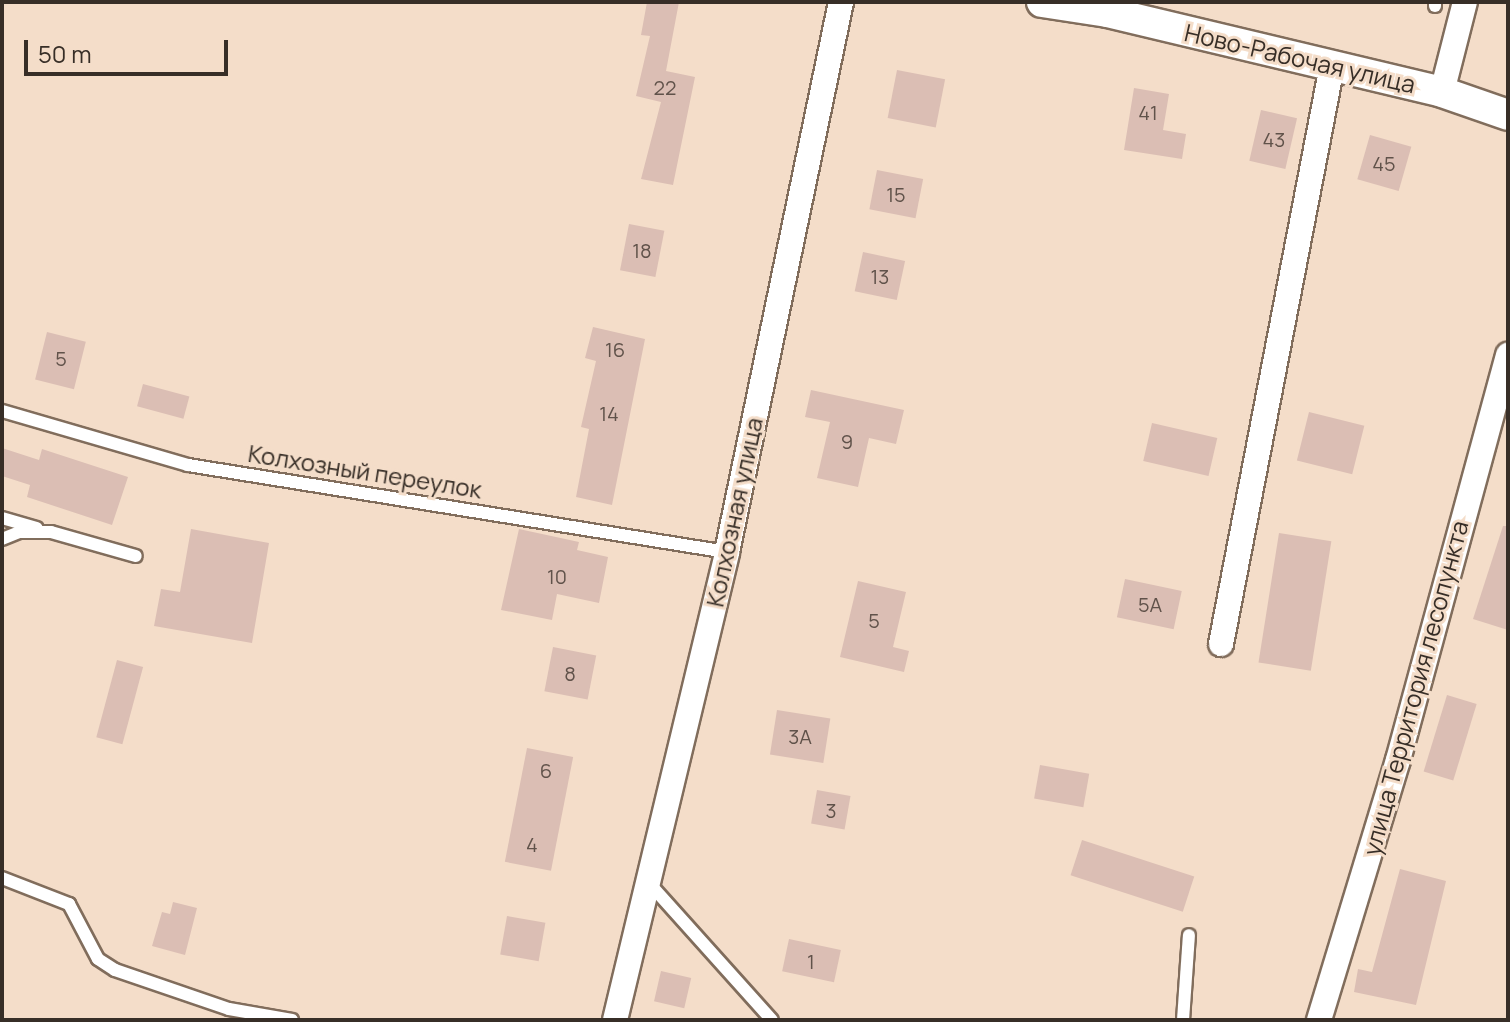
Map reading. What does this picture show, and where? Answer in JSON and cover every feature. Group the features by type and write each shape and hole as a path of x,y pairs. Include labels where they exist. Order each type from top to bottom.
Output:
{"street":[{"name":"Колхозная улица","path":"615,1020 727,552 841,2"},
{"name":"Ново-Рабочая улица","path":"1042,2 1108,7 1442,92 1508,115"},
{"path":"1442,92 1465,2"},
{"path":"1221,644 1332,66"},
{"name":"улица Территория лесопункта","path":"1319,1020 1414,703 1508,355"}],"lane":[{"name":"Колхозный переулок","path":"2,411 188,465 727,552"},
{"path":"2,518 136,556"},
{"path":"2,539 19,532 51,532"},
{"path":"2,878 69,904 98,959 115,970 229,1009 292,1020"},
{"path":"649,883 772,1020"},
{"path":"1183,1020 1189,935"}],"building":[{"path":"647,2 679,2 666,71 695,77 673,185 641,179 661,102 636,96 650,36 641,35"},
{"path":"897,70 945,79 936,127 888,118"},
{"path":"1134,88 1169,94 1163,130 1186,134 1182,159 1124,150"},
{"path":"1261,110 1297,118 1285,169 1249,161"},
{"path":"1370,135 1411,147 1399,191 1357,179"},
{"path":"877,170 923,179 916,218 869,209"},
{"path":"629,224 664,231 655,277 620,270"},
{"path":"863,252 905,261 897,300 855,291"},
{"path":"593,327 645,339 612,505 576,497 589,429 581,427 596,361 585,358"},
{"path":"47,332 86,342 74,389 35,380"},
{"path":"143,384 189,396 183,419 137,406"},
{"path":"811,390 904,410 896,444 869,438 858,487 817,478 830,422 805,417"},
{"path":"1309,412 1364,426 1352,474 1297,461"},
{"path":"1152,423 1217,438 1209,476 1143,461"},
{"path":"2,448 39,460 42,449 128,477 112,525 27,497 30,485 2,476"},
{"path":"1503,526 1508,526 1508,630 1473,619"},
{"path":"191,529 269,543 252,643 154,626 161,589 180,592"},
{"path":"519,529 579,542 577,550 608,557 599,603 557,594 552,620 501,610"},
{"path":"1279,533 1331,541 1311,671 1259,662"},
{"path":"1125,579 1182,591 1174,629 1117,617"},
{"path":"858,581 906,592 893,647 909,651 904,672 840,657"},
{"path":"553,647 596,655 588,700 544,691"},
{"path":"117,660 143,667 122,744 96,737"},
{"path":"1447,695 1477,704 1453,781 1424,772"},
{"path":"777,710 830,718 823,763 770,754"},
{"path":"527,748 573,757 551,871 505,862"},
{"path":"1040,765 1089,774 1083,807 1034,798"},
{"path":"817,790 850,796 845,829 811,823"},
{"path":"1082,840 1194,876 1183,912 1071,875"},
{"path":"1400,869 1446,881 1416,1005 1354,992 1358,969 1372,972"},
{"path":"173,902 197,908 185,955 152,946 162,912 170,914"},
{"path":"507,916 545,923 539,961 500,954"},
{"path":"789,939 841,950 834,982 782,971"},
{"path":"661,971 691,978 684,1008 654,1001"}]}
